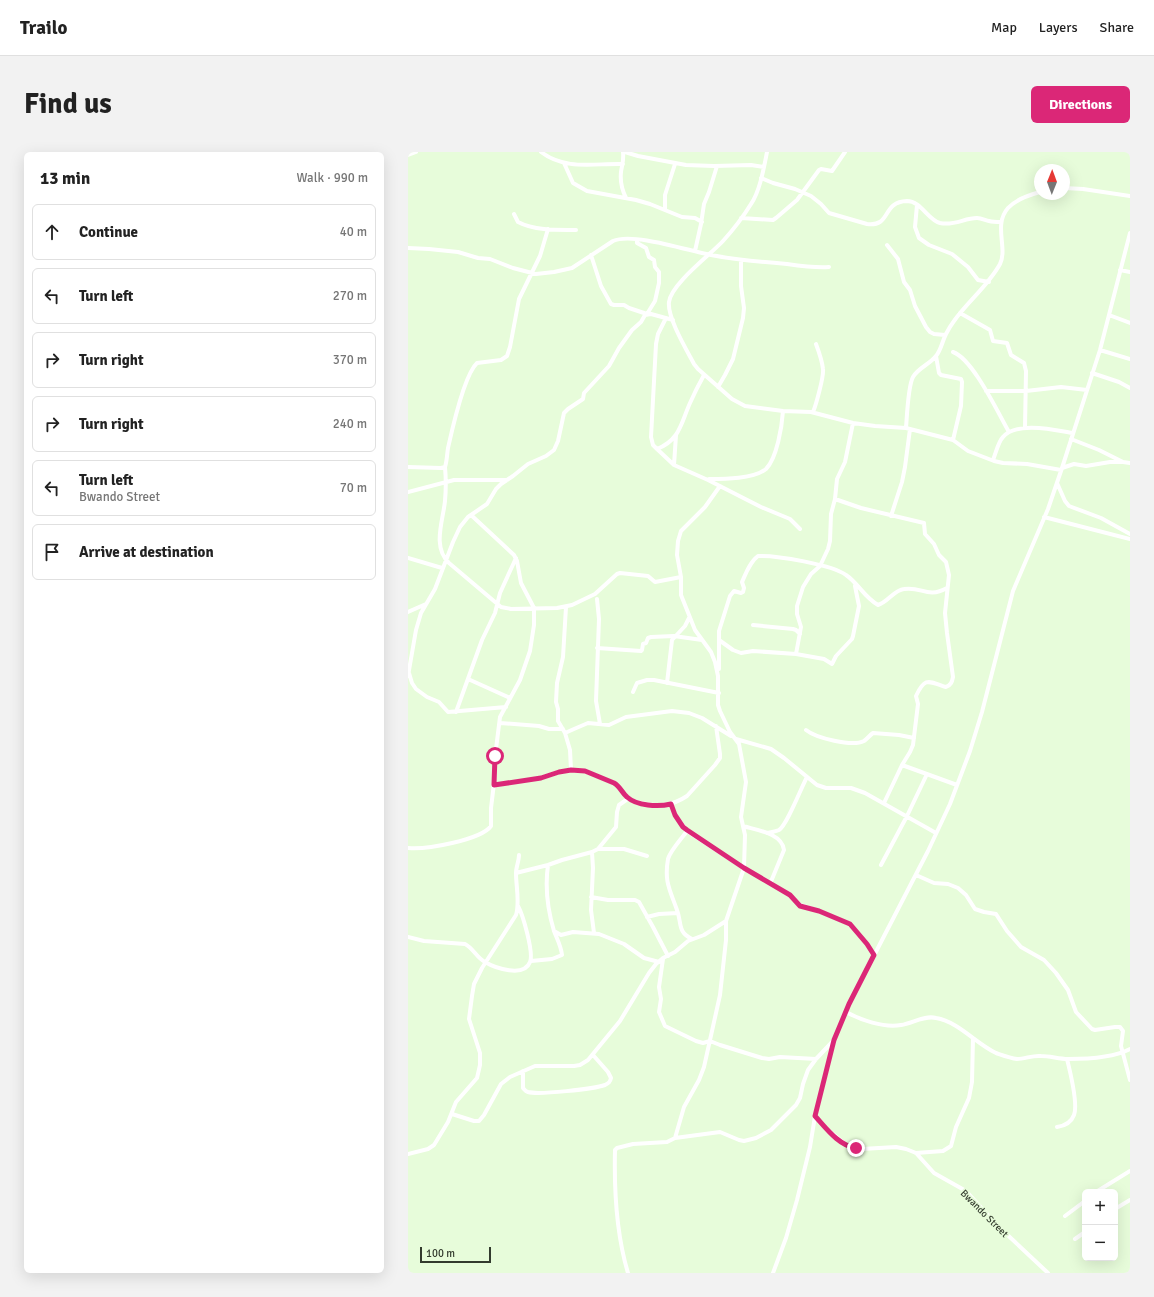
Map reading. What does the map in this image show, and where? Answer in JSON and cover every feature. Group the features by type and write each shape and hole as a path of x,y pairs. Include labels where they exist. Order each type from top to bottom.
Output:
{"street":[{"path":"408,155 416,152"},
{"path":"541,152 550,158 576,166 623,164"},
{"path":"626,198 621,182 624,152 675,164 692,166 751,165 764,167"},
{"path":"768,152 756,196 742,218 724,240 684,277 674,289 670,297 669,303 673,320 694,364 718,388 741,404 753,407 783,411 813,412 853,423 908,428 953,440 968,451 1003,463 1027,464 1061,469 1074,464 1086,466 1110,462 1130,463"},
{"path":"742,218 774,219 781,215 803,192 819,170 832,171 845,152"},
{"path":"564,163 573,182 581,188 591,192 641,201 682,217 696,218 702,222"},
{"path":"665,210 665,195 675,164"},
{"path":"695,251 702,222 704,204 710,192 717,166"},
{"path":"760,178 803,192 817,200 829,213 868,224 877,224 881,222 889,209 897,203 912,202 934,220 941,223 957,223 978,218 988,221 1001,222"},
{"path":"1070,188 1083,188 1130,196"},
{"path":"892,516 905,468 910,392 913,376 936,356 942,347 946,335 960,313 989,282 1001,262 1001,222 1004,214 1013,203 1034,194"},
{"path":"917,205 915,227 919,238 929,245 952,254 968,266 978,280 989,282"},
{"path":"514,214 517,220 521,223 548,229 576,230"},
{"path":"548,229 540,256 519,299 507,356 501,360 477,363 468,379 448,447 445,499 440,532 443,555 446,560 498,605 503,608 511,609 566,607 595,594 620,573 648,576 655,582 680,577"},
{"path":"773,1273 786,1238 797,1200 810,1147 815,1116 834,1040 874,955 936,833 957,785 978,728 1013,591 1057,482 1100,350 1130,234"},
{"path":"408,248 429,248 458,252 478,258 490,259 531,273 554,272 572,268 617,239 648,241 709,255 741,260 813,268 829,267"},
{"path":"506,707 448,712 439,702 424,696 415,688 408,674 416,630 423,610 435,589 442,568 460,527 471,515 487,504 497,488 528,464 549,454 555,448 564,413 583,400 584,393 609,366 619,348 632,330 647,314 655,301 659,283 658,272 654,260 649,257 646,248 637,243 637,240"},
{"path":"887,245 898,259 904,282 910,290 915,306 926,327 934,334 946,335"},
{"path":"590,256 601,286 611,304 624,305 647,314 673,320"},
{"path":"718,388 733,358 744,318 744,308 740,286 741,260"},
{"path":"1120,270 1130,272"},
{"path":"960,313 990,330 993,341 1007,343 1011,355 1024,363 1026,371 1025,428"},
{"path":"1109,316 1130,323"},
{"path":"666,318 658,334 655,351 652,442 657,449 674,465 708,480 761,507 790,519 800,529"},
{"path":"813,412 816,406 823,372 821,359 816,344"},
{"path":"1100,350 1130,359"},
{"path":"953,352 957,353 968,363 1009,432"},
{"path":"936,356 939,374 961,379 962,382 961,406 953,440"},
{"path":"1092,373 1119,382 1130,388"},
{"path":"657,449 667,445 681,428 690,403 704,375"},
{"path":"986,391 1026,391 1061,387 1087,390"},
{"path":"708,480 759,473 766,468 773,457 779,438 783,411"},
{"path":"796,654 800,634 797,611 801,594 803,587 820,566 830,544 831,514 835,499 837,479 845,462 853,423"},
{"path":"993,460 1002,437 1009,432 1025,428 1048,429 1073,433"},
{"path":"674,465 676,435"},
{"path":"1071,439 1099,450 1123,462"},
{"path":"408,467 441,468 446,466"},
{"path":"408,492 457,480 508,480"},
{"path":"1057,482 1065,501 1069,506 1101,518 1130,534"},
{"path":"718,676 711,652 695,630 682,596 677,555 680,532 705,507 720,486"},
{"path":"835,499 861,508 924,523 925,534 934,544 939,555 946,562 949,575 945,613 952,681 951,684 946,687 929,682 922,684 916,696 918,704 914,738 910,752 902,765 884,803"},
{"path":"408,848 437,847 463,840 488,830 492,824 491,808 500,717 520,680 530,651 534,625 534,608 521,583 518,562 516,558 471,515"},
{"path":"1044,517 1130,539"},
{"path":"675,1138 684,1107 698,1082 704,1067 721,987 726,921 744,868 745,838 741,817 746,782 739,744 730,732 718,705 719,631 732,593 735,590 741,593 743,592 744,588 742,582 748,569 757,557 762,556 781,557 835,569 845,574 865,595 878,605 902,589 915,589 932,593 942,591 947,588"},
{"path":"408,558 442,568"},
{"path":"456,712 482,640 498,605 500,593 516,558"},
{"path":"719,640 733,650 741,653 753,650 796,654 824,659 830,664 833,664 836,656 853,636 859,606 854,583"},
{"path":"597,599 599,620 596,701 600,724"},
{"path":"408,612 427,604"},
{"path":"566,607 563,657 557,683 556,696 558,721 564,731 570,750 571,770"},
{"path":"667,683 672,639 685,626 689,618"},
{"path":"753,625 793,629 800,634"},
{"path":"597,648 641,651 643,644 650,637 674,636 702,640"},
{"path":"468,679 510,698"},
{"path":"633,692 637,683 647,680 654,680 719,693"},
{"path":"500,723 564,731 588,723 611,724 627,716 672,711 682,712 696,716 716,726 735,739 770,749 784,758 817,785 824,788 852,789 866,793 936,833"},
{"path":"494,785 541,778 571,770 585,771 614,783 629,798 637,802 656,806 671,804 682,799 693,790 719,759 721,754 716,726"},
{"path":"806,730 845,744 861,742 873,733 893,734 914,738"},
{"path":"902,765 957,785"},
{"path":"882,865 927,774"},
{"path":"767,833 778,830 782,827 788,818 807,777"},
{"path":"516,873 548,865 598,849 616,827 617,810 619,805 629,798"},
{"path":"671,804 675,815 683,827 687,830 744,868 791,896 800,906 819,911 850,924 874,955"},
{"path":"743,826 767,833 779,840 784,848 777,871 770,884"},
{"path":"687,830 669,857 667,868 668,889 678,914 680,927 685,935 692,939"},
{"path":"598,849 624,849 647,856"},
{"path":"592,852 593,868 591,910 594,933"},
{"path":"408,1154 428,1149 434,1145 452,1114 456,1102 476,1079 480,1065 480,1051 470,1022 474,984 485,962 516,915 518,905 516,873 519,855"},
{"path":"531,961 552,959 561,955 560,947 548,910 548,865"},
{"path":"916,875 934,883 948,884 958,888 966,895 975,909 996,914 1007,931 1021,947 1044,960 1056,973 1068,990 1076,1012 1092,1029 1122,1028 1122,1053 1130,1080"},
{"path":"592,897 608,900 635,900 639,902 668,956"},
{"path":"408,937 424,941 465,944 485,962 496,967 517,971 526,967 531,961 525,925 518,905"},
{"path":"647,917 678,914"},
{"path":"452,1114 474,1121 480,1120 503,1082 510,1077 538,1066 566,1066 585,1063 620,1020 649,974 659,962 663,958 675,952 685,943 704,935 726,921"},
{"path":"554,931 562,935 573,932 601,934 624,944 644,958 659,962"},
{"path":"663,958 659,987 661,999 659,1012 664,1024 668,1028 696,1041 703,1043 710,1041 762,1058 816,1058"},
{"path":"846,1012 870,1022 894,1025 900,1025 932,1017 938,1018 954,1025 996,1052 1017,1059 1040,1056 1068,1059 1107,1056 1122,1053 1130,1049"},
{"path":"815,1116 828,1130 849,1147 862,1149 896,1147 916,1153 943,1151 950,1146 956,1127 969,1098 972,1082 973,1038"},
{"path":"628,1273 619,1237 617,1220 616,1150 633,1144 667,1142 675,1138 720,1132 743,1141 756,1138 772,1130 796,1105 800,1098 808,1070 816,1058 834,1040"},
{"path":"523,1071 523,1088 528,1092 583,1090 596,1088 610,1082 611,1078 608,1072 593,1055"},
{"path":"1057,1127 1064,1126 1071,1121 1075,1115 1068,1059"},
{"name":"Bwando Street","path":"916,1153 934,1173 966,1191 999,1227 1048,1273"},
{"path":"1101,1189 1130,1171"},
{"path":"1118,1207 1130,1200"},
{"path":"1065,1216 1082,1203"},
{"path":"1075,1239 1082,1234"}],"route":[{"path":"495,756 494,785 541,778 571,770 583,771 614,783 621,789 627,798 633,801 651,806 671,804 675,815 683,827 692,834 744,868 790,895 800,906 819,911 852,926 874,955 849,1004 834,1040 817,1113 815,1116 844,1144 849,1147 856,1148"}]}
